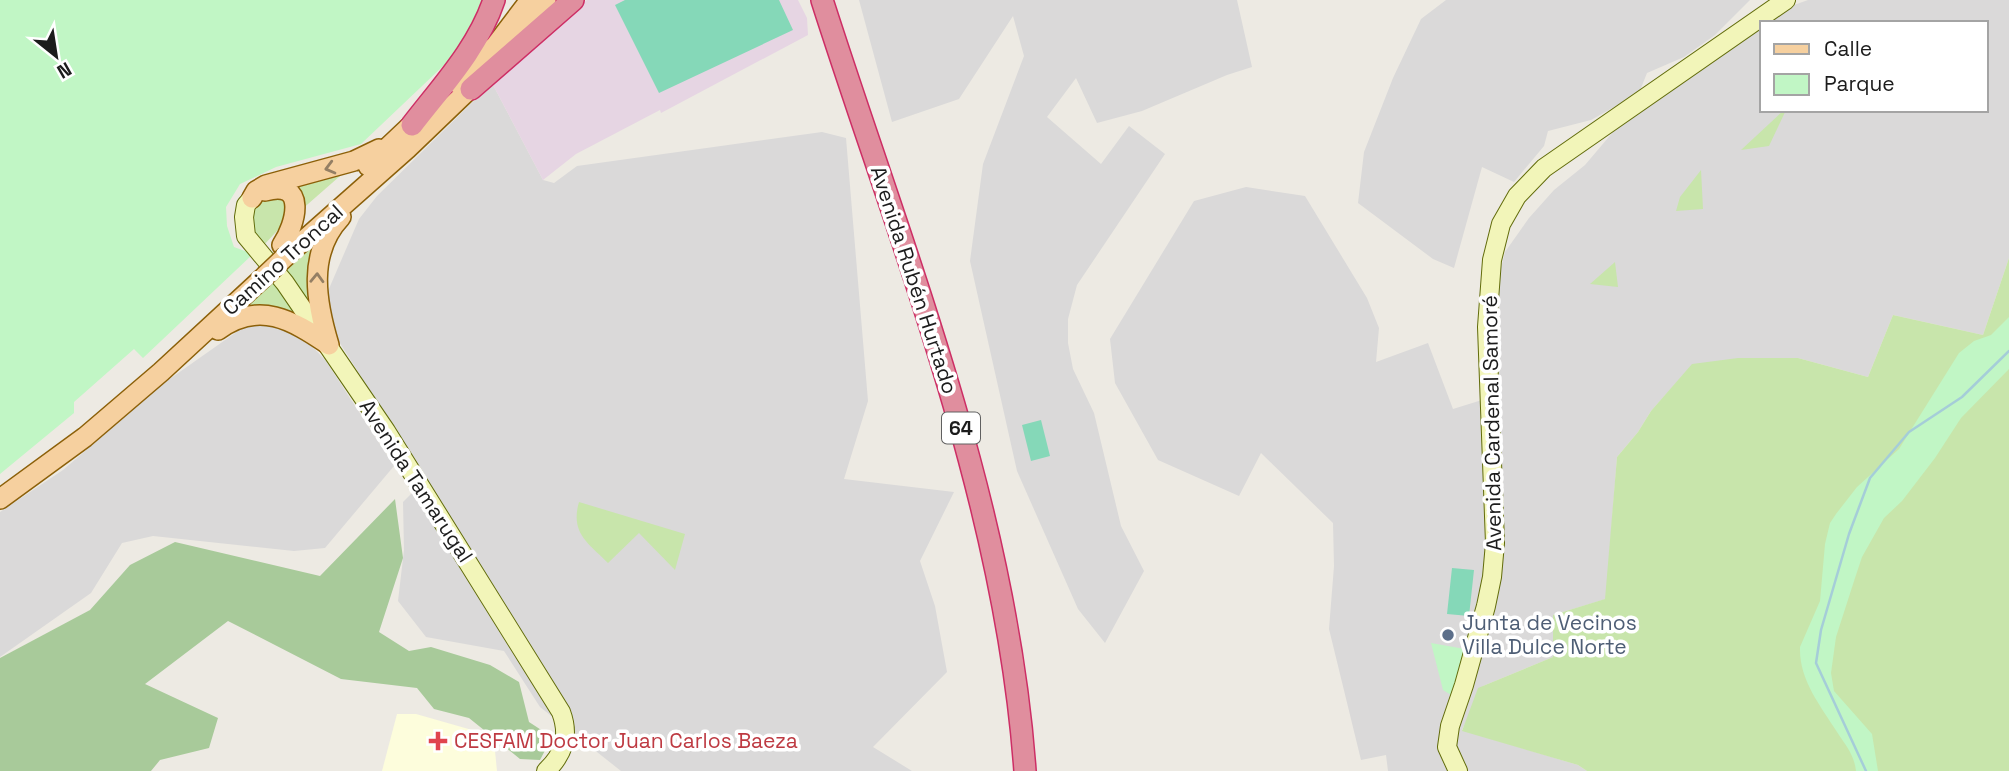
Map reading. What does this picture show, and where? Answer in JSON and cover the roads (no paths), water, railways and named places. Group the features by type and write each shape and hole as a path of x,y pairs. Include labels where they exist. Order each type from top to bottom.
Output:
{"highway":[{"path":"412,125 481,32 494,0"},
{"path":"471,89 573,0"},
{"name":"Avenida Rubén Hurtado","path":"826,1 971,462 999,587 1018,700 1025,771"},
{"name":"Avenida Rubén Hurtado","path":"826,1 964,400 991,495 1026,680 1036,771"}],"main road":[{"name":"Camino Troncal","path":"395,151 412,125 481,61 530,0"},
{"name":"Camino Troncal","path":"0,499 85,437 161,372 282,250 471,89 516,41 546,0"},
{"path":"252,198 256,191 266,185 395,151"},
{"path":"329,345 316,286 322,249 335,223 395,151"},
{"path":"252,198 263,191 277,188 288,192 292,197 295,217 282,250"},
{"name":"Camino Troncal","path":"0,485 77,428 261,272"},
{"path":"161,372 227,323 246,315 276,316 304,328 329,345"}],"street":[{"name":"Avenida Cardenal Samoré","path":"1458,771 1447,747 1450,726 1464,685 1492,577 1495,544 1487,327 1492,260 1501,224 1517,196 1544,168 1786,0"},
{"name":"Avenida Tamarugal","path":"252,198 246,205 244,217 246,236 285,283 329,345 449,530 561,712 566,730 564,744 556,761 546,771"}],"waterway":[{"path":"1866,771 1816,663 1821,630 1849,534 1870,478 1909,432 1962,397 2009,351"}],"place":[{"name":"Junta de Vecinos Villa Dulce Norte","path":"1448,635"},
{"name":"CESFAM Doctor Juan Carlos Baeza","path":"438,741"}]}
